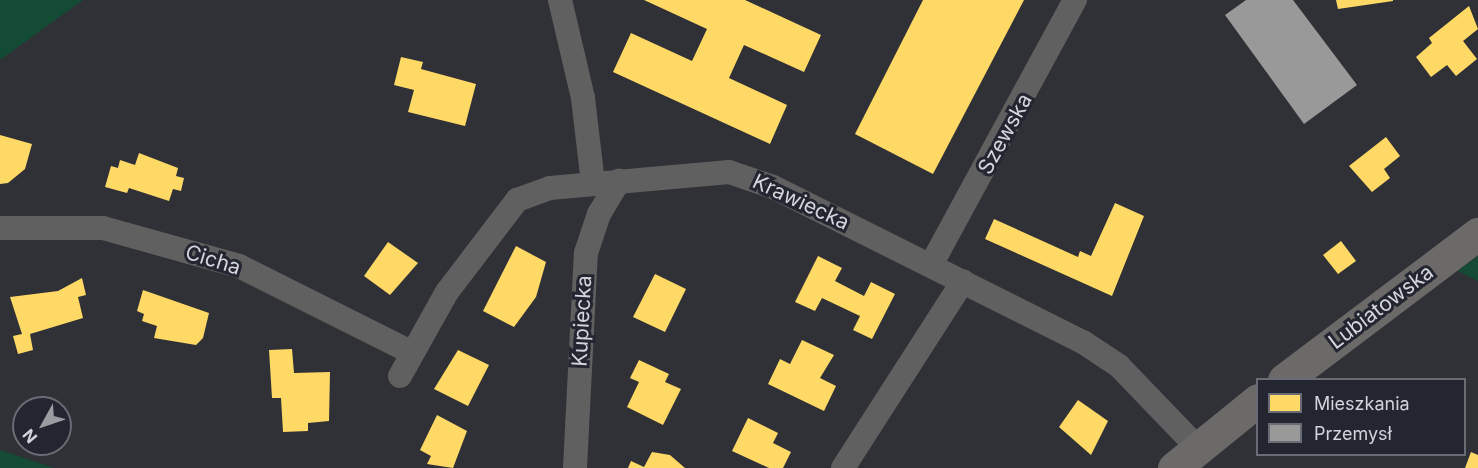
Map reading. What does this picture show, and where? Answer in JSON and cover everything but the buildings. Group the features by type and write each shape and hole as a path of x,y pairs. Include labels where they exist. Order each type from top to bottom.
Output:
{"street":[{"path":"560,0 583,98 592,183"},
{"name":"Szewska","path":"931,266 1075,0"},
{"name":"Krawiecka","path":"400,376 411,352 447,292 517,201 550,188 729,172 750,177 963,281 1119,366 1185,457"},
{"name":"Kupiecka","path":"575,468 586,253 599,214 619,181"},
{"name":"Cicha","path":"0,228 103,228 239,266 411,352"},
{"name":"Lubiatowska","path":"1287,378 1478,234"},
{"path":"843,468 963,281"},
{"path":"1185,457 1256,401"}],"green space":[{"path":"0,0 83,0 0,60"},
{"path":"1478,256 1478,281 1458,271"},
{"path":"0,450 12,456 54,468 0,468"}]}
